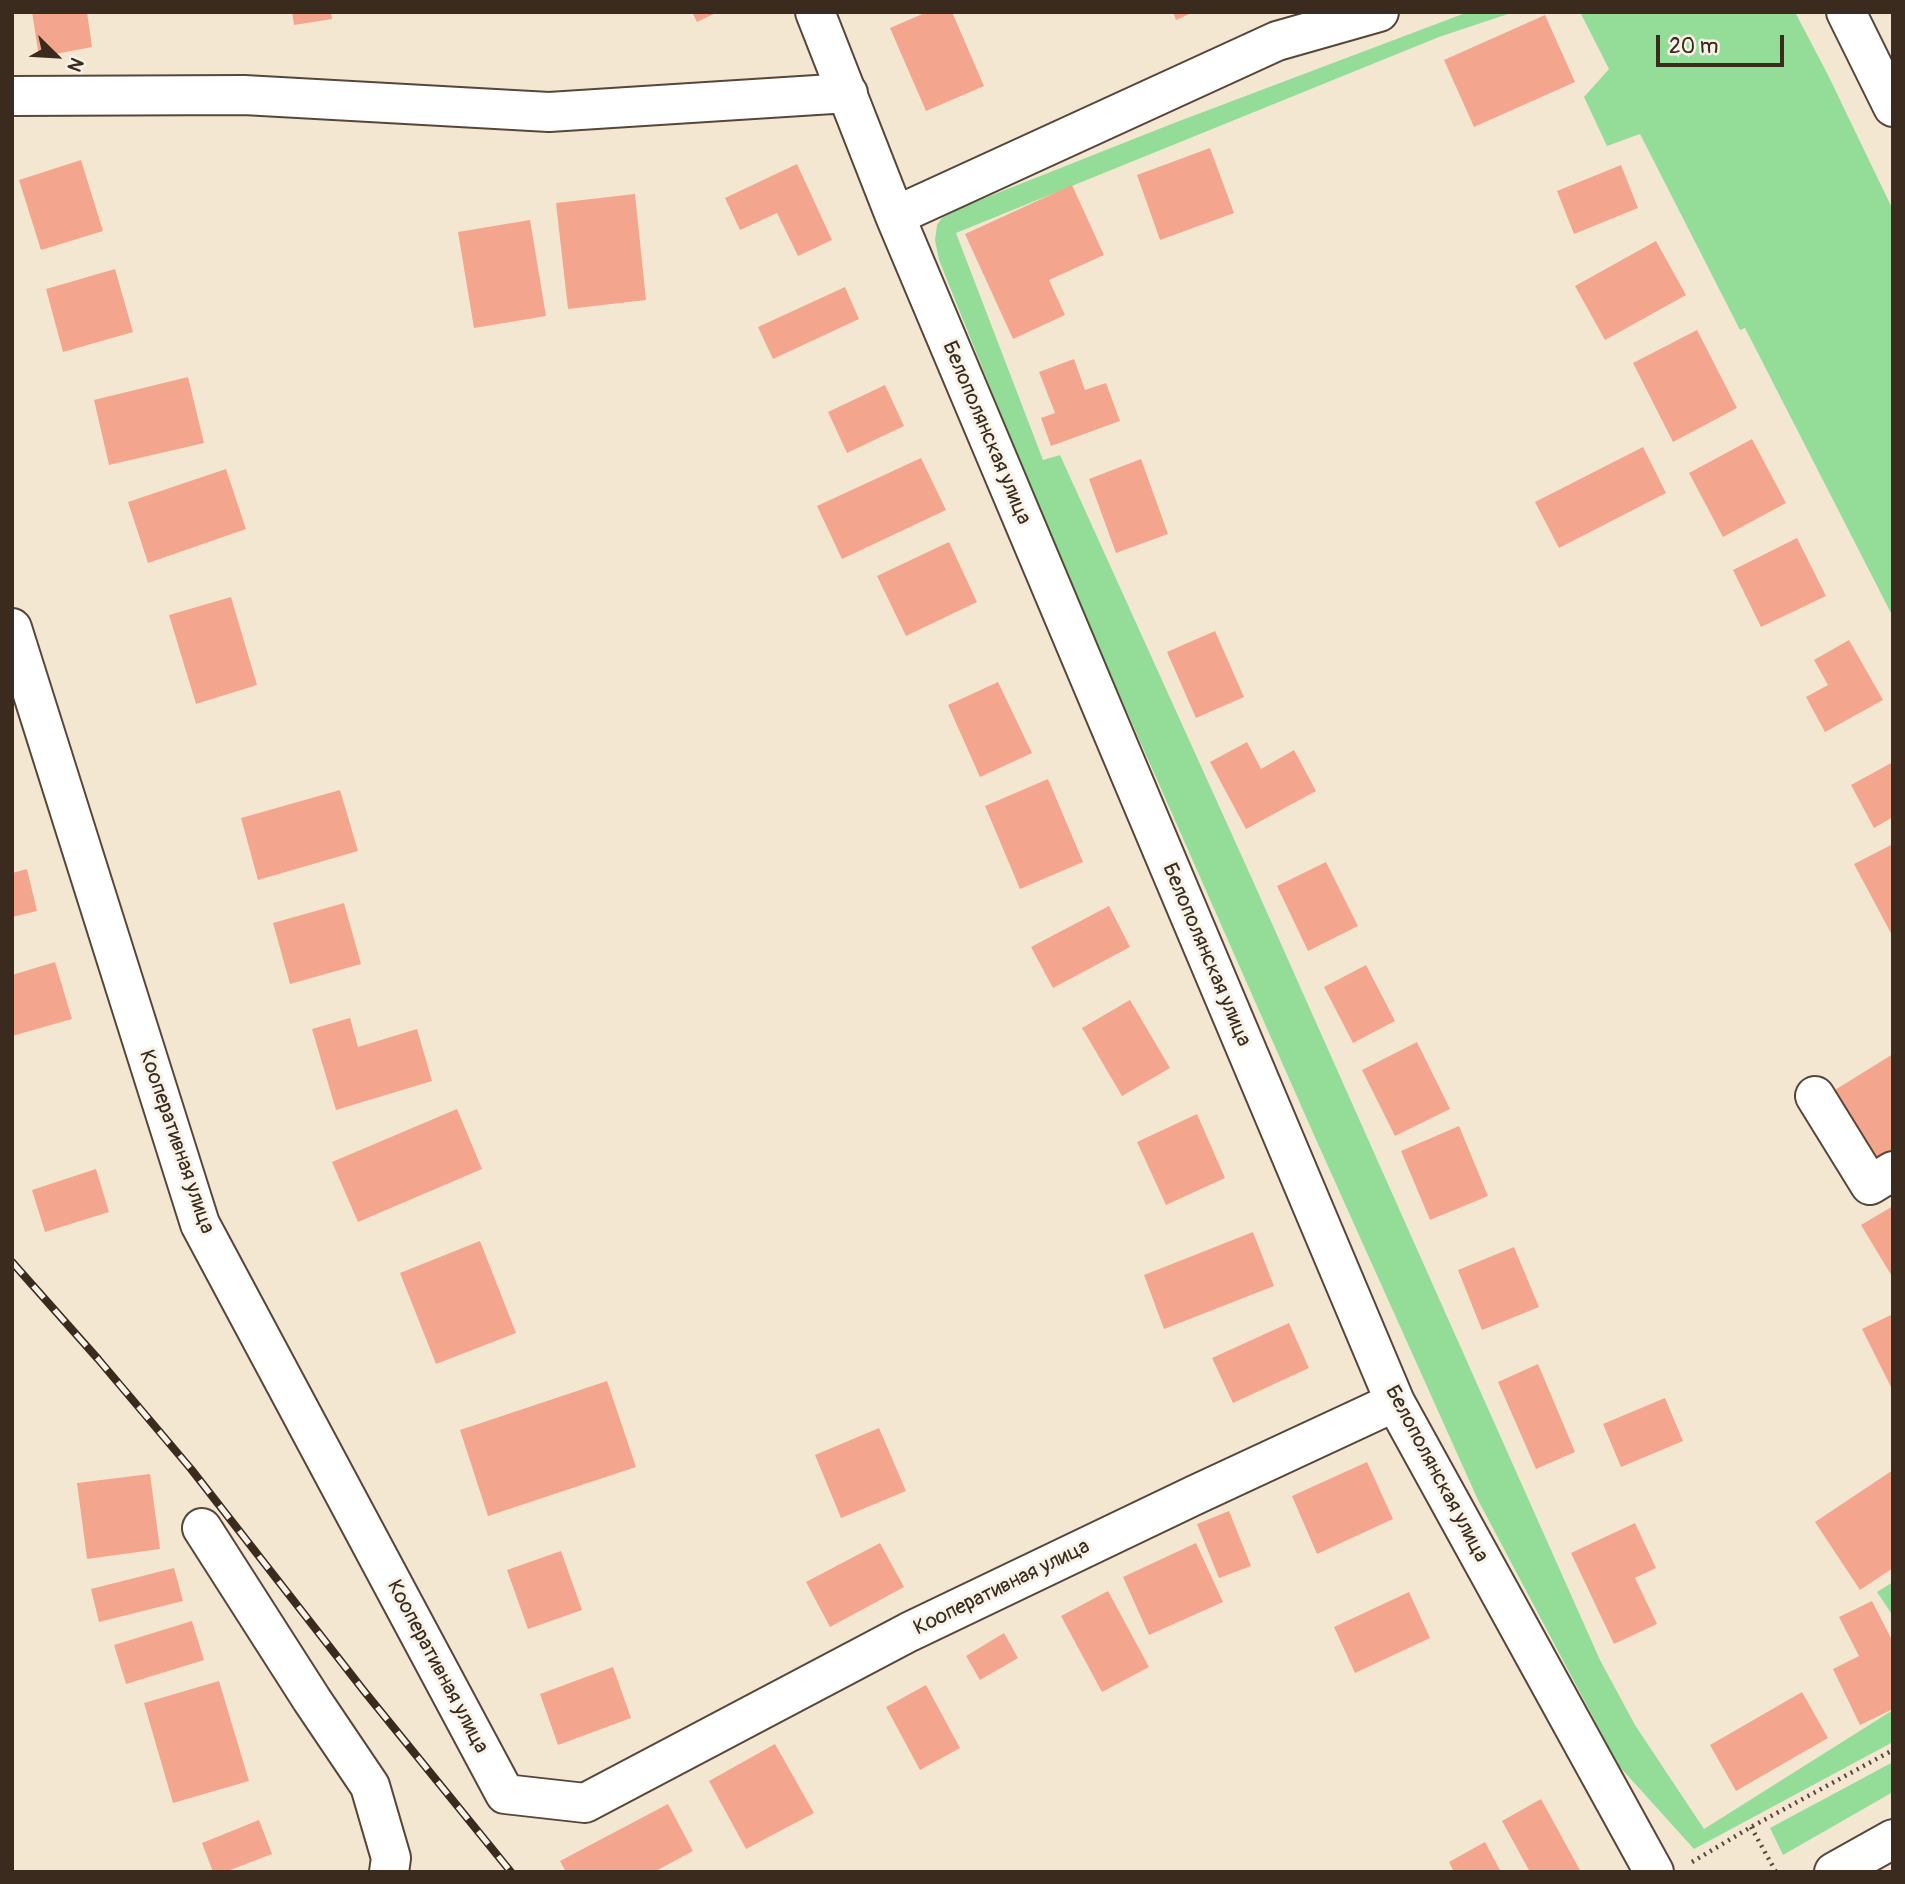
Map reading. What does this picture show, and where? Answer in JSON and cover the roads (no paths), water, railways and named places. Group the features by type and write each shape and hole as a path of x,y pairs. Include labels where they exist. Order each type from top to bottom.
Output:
{"street":[{"name":"Белополянская улица","path":"815,12 895,216 1395,1402 1670,1869"},
{"path":"895,216 1277,41 1379,12"},
{"path":"1846,12 1893,107"},
{"path":"12,96 244,95 549,112 848,93"},
{"name":"Кооперативная улица","path":"12,628 200,1224 505,1794 585,1802 909,1632 1395,1402"},
{"path":"1815,1096 1870,1185 1893,1171"},
{"path":"202,1528 370,1786 391,1858 389,1872"},
{"path":"1834,1872 1893,1839"}],"railway":[{"path":"12,1262 191,1469 364,1691 511,1872"}]}
